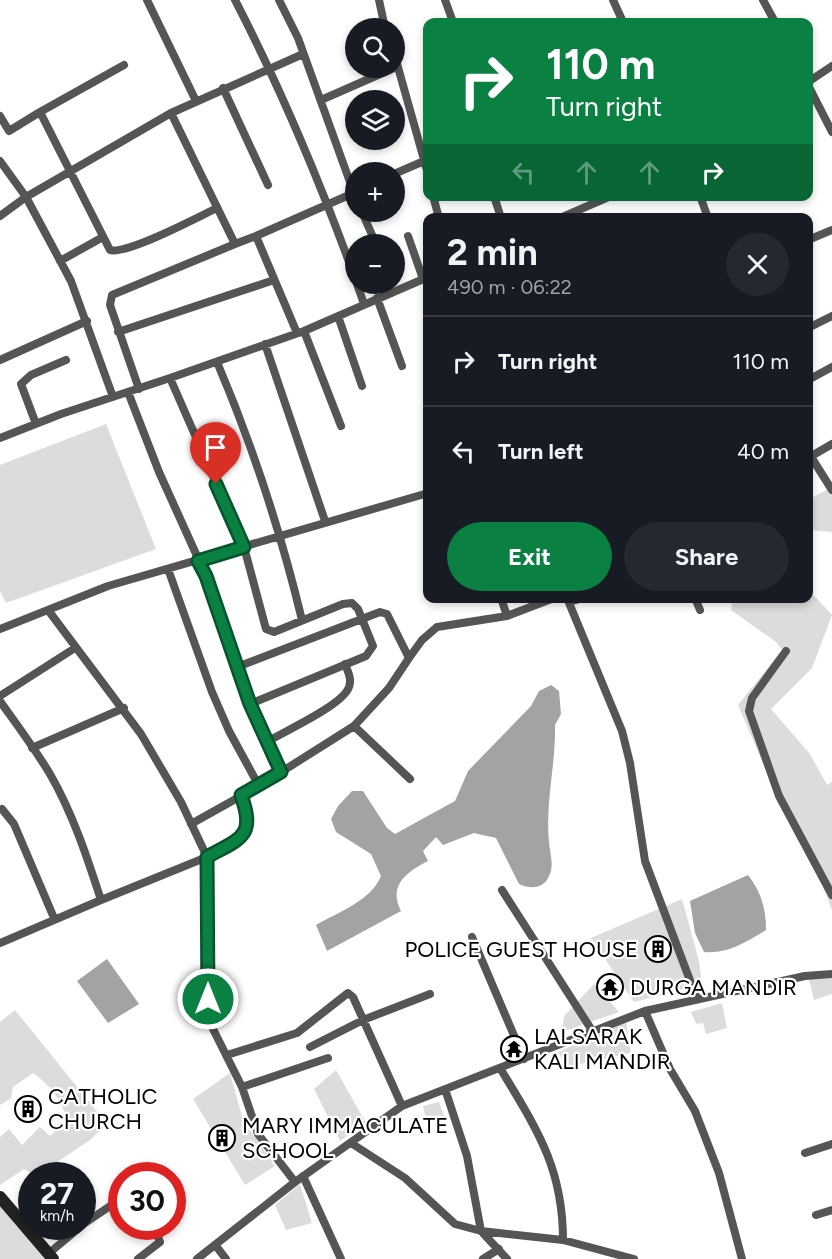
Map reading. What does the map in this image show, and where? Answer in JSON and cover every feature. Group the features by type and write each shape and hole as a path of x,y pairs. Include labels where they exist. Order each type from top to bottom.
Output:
{"street":[{"path":"147,0 196,101"},
{"path":"235,0 270,68 328,204 345,251"},
{"path":"279,0 303,54 345,166"},
{"path":"379,0 384,18"},
{"path":"445,0 452,18"},
{"path":"613,0 621,18"},
{"path":"763,0 773,18"},
{"path":"0,216 69,170 171,113 303,54"},
{"path":"0,136 124,64"},
{"path":"813,79 832,66"},
{"path":"321,100 371,78"},
{"path":"399,78 423,158"},
{"path":"223,88 268,185"},
{"path":"813,93 832,132"},
{"path":"39,112 110,250 116,251 140,244 217,208"},
{"path":"171,113 235,244"},
{"path":"0,116 9,130"},
{"path":"0,161 26,197 60,261 87,321 113,397"},
{"path":"405,169 423,161"},
{"path":"139,388 118,332 111,305 110,299 115,292 345,198"},
{"path":"572,213 599,201"},
{"path":"813,238 832,230"},
{"path":"256,236 341,426"},
{"path":"408,236 423,273"},
{"path":"60,261 103,237"},
{"path":"405,284 423,279"},
{"path":"118,332 274,280"},
{"path":"360,294 364,304"},
{"path":"0,438 300,332 383,294"},
{"path":"377,298 402,366"},
{"path":"338,316 362,386"},
{"path":"813,326 832,316"},
{"path":"0,360 87,321"},
{"path":"265,344 325,521"},
{"path":"36,424 21,384 31,375 66,360"},
{"path":"217,362 250,440 281,534 302,620"},
{"path":"813,377 832,367"},
{"path":"170,378 244,547 266,629 274,632 348,602 357,607 372,650 345,664 250,704"},
{"path":"128,392 198,561 250,704 281,772"},
{"path":"813,454 832,444"},
{"path":"813,462 832,489"},
{"path":"0,629 108,586 423,494"},
{"path":"168,569 212,692 229,731 259,786"},
{"path":"503,603 507,616"},
{"path":"191,824 259,786 354,726 389,688 426,634 437,627 507,616 541,603"},
{"path":"569,603 622,731 630,763 645,861 697,999"},
{"path":"697,603 699,610"},
{"path":"48,610 141,734 207,857 210,1017 216,1038 227,1054 242,1088 258,1134 299,1179 341,1259"},
{"path":"237,667 380,612 387,614 409,658"},
{"path":"0,696 75,648"},
{"path":"786,651 752,699 749,711 778,796 832,895"},
{"path":"267,742 335,703 346,693 350,677 345,664"},
{"path":"0,701 61,795 84,848 101,900"},
{"path":"32,748 123,708"},
{"path":"354,726 410,780"},
{"path":"0,943 54,918 207,857 233,843 246,830 248,815 241,795"},
{"path":"2,809 14,824 54,918"},
{"path":"502,890 593,1032"},
{"path":"472,937 524,1059"},
{"path":"197,1259 299,1179 402,1106 645,1011 804,976 832,974"},
{"path":"227,1054 297,1033 348,993 353,997 402,1106"},
{"path":"310,1047 363,1020 430,994"},
{"path":"645,1011 670,1069 695,1111 711,1152 742,1259"},
{"path":"242,1088 328,1058"},
{"path":"500,1068 537,1129 554,1167 562,1202 563,1240"},
{"path":"446,1089 467,1156 482,1231 507,1259"},
{"path":"351,1143 405,1178 455,1224 482,1231 563,1240 634,1259"},
{"path":"805,1153 832,1144"},
{"path":"0,1197 51,1256 67,1240"},
{"path":"816,1215 832,1210"},
{"path":"138,1259 160,1242 159,1240"},
{"path":"216,1246 226,1259"},
{"path":"483,1259 499,1249"}],"shaded area":[{"path":"106,424 156,549 6,603 0,591 0,465"},
{"path":"828,489 832,496 832,532 813,530 813,497"},
{"path":"813,594 832,615 812,668 771,709 810,754 827,785 832,782 832,910 818,874 784,813 738,705 782,650 776,642 731,610 732,603 813,603"},
{"path":"551,685 559,691 561,714 555,725 548,813 552,865 546,882 535,887 519,884 496,838 474,833 443,845 436,837 423,851 428,861 406,875 398,887 398,902 401,911 327,951 316,925 362,899 376,885 381,876 371,854 336,832 331,819 338,806 352,791 363,791 387,828 395,834 455,801 468,771 531,706 539,691"},
{"path":"748,875 762,901 766,930 729,949 704,952 695,933 690,901"},
{"path":"682,899 699,961 702,984 634,1002 591,938"},
{"path":"107,959 139,1004 108,1023 77,981"},
{"path":"832,973 832,994 814,1000 809,979"},
{"path":"594,984 619,1012 562,1032 564,1016"},
{"path":"722,1003 727,1028 706,1034 703,1023 696,1024 691,1012"},
{"path":"15,1010 107,1124 90,1140 57,1162 18,1162 18,1173 0,1185 0,1137 9,1129 22,1145 40,1127 50,1136 67,1119 54,1093 33,1073 13,1087 11,1098 0,1105 0,1022"},
{"path":"626,1022 631,1053 567,1067 558,1052"},
{"path":"336,1070 366,1123 340,1141 314,1089"},
{"path":"230,1073 243,1120 275,1166 245,1185 193,1099"},
{"path":"439,1102 445,1118 427,1123 423,1106"},
{"path":"300,1184 312,1223 286,1230 275,1205"},
{"path":"0,1206 18,1227 18,1240 30,1240 46,1259 0,1259"}],"place":[{"name":"POLICE GUEST HOUSE","path":"658,949"},
{"name":"DURGA MANDIR","path":"610,987"},
{"name":"LALSARAK KALI MANDIR","path":"514,1049"},
{"name":"CATHOLIC CHURCH","path":"28,1109"},
{"name":"MARY IMMACULATE SCHOOL","path":"222,1138"}],"route":[{"path":"208,999 207,857 233,843 246,830 248,815 241,795 281,772 250,704 206,576 198,561 244,547 216,484"}]}
